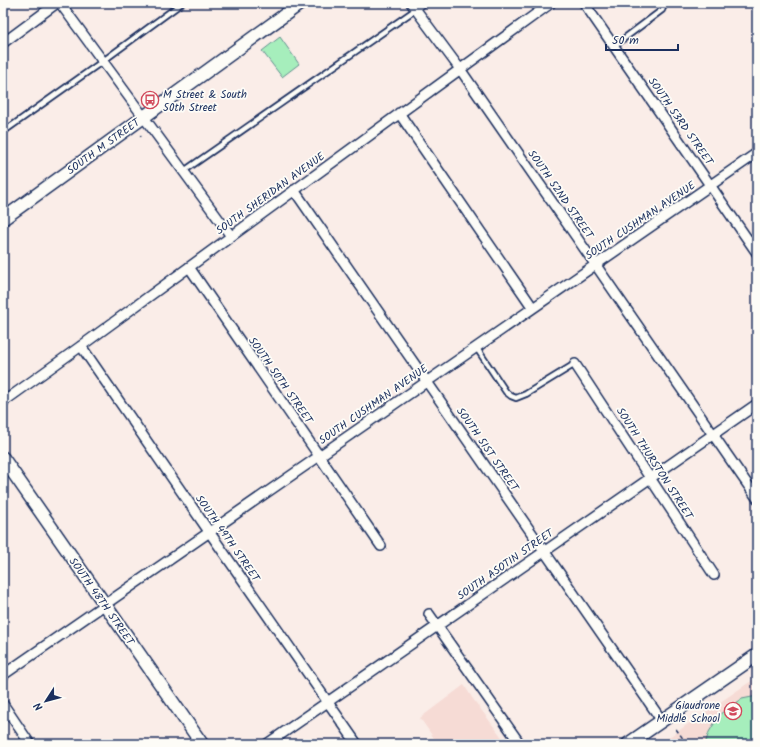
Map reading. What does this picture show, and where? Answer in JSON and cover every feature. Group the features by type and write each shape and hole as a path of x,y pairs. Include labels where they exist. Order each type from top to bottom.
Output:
{"street":[{"path":"3,43 59,3 231,236"},
{"name":"SOUTH M STREET","path":"3,219 301,3"},
{"name":"SOUTH SHERIDAN AVENUE","path":"3,402 550,3"},
{"name":"SOUTH 53RD STREET","path":"584,3 757,252"},
{"name":"SOUTH 52ND STREET","path":"413,7 460,69 757,498"},
{"path":"399,113 533,308"},
{"name":"SOUTH CUSHMAN AVENUE","path":"3,675 210,533 476,347 756,156"},
{"name":"SOUTH 51ST STREET","path":"294,190 662,721"},
{"name":"SOUTH 50TH STREET","path":"189,267 381,546"},
{"name":"SOUTH 49TH STREET","path":"81,346 357,744"},
{"name":"SOUTH THURSTON STREET","path":"575,364 714,575"},
{"name":"SOUTH ASOTIN STREET","path":"267,744 757,404"},
{"name":"SOUTH 48TH STREET","path":"3,458 202,744"},
{"path":"429,614 518,741"},
{"path":"628,744 757,655"},
{"path":"3,704 30,744"}],"lane":[{"path":"3,132 182,3"},
{"path":"184,171 413,7 426,3"},
{"path":"614,46 657,15 662,10 665,3"},
{"path":"476,347 506,392 516,398 526,394 575,364"}],"path":[{"path":"676,729 687,744"}],"shaded area":[{"name":"Giaudrone Middle School","path":"757,677 757,744 659,744"},
{"path":"464,685 507,744 438,744 420,718"}],"green space":[{"path":"280,37 299,64 282,77 262,51"},
{"path":"757,696 757,744 705,744 709,732 720,714 742,699"}],"place":[{"name":"M Street & South 50th Street","path":"150,100"},
{"name":"Giaudrone Middle School","path":"733,711"}]}
